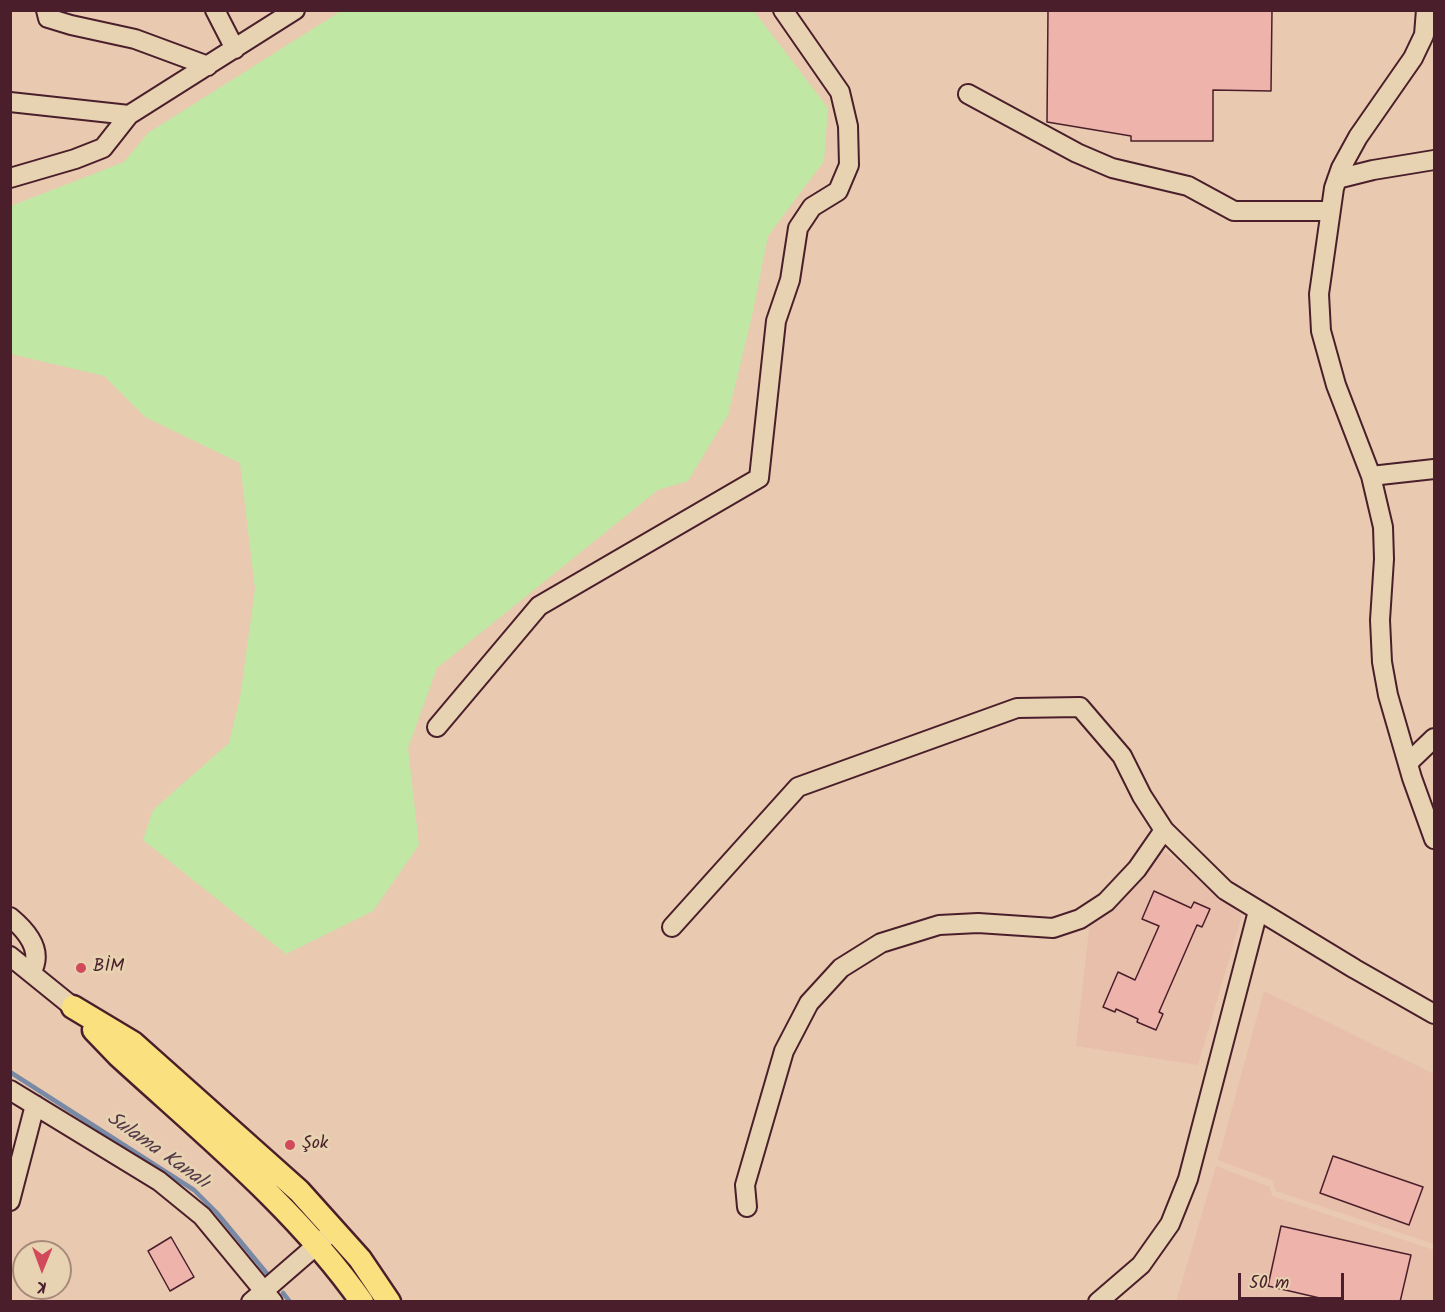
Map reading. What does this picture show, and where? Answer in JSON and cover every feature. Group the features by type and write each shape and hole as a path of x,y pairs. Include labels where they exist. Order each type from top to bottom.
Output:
{"main road":[{"path":"73,1007 133,1044 299,1191 360,1259 389,1302"},
{"path":"73,1007 118,1055 283,1208 342,1272 362,1302"}],"street":[{"path":"45,10 48,18 135,39 208,66"},
{"path":"215,10 235,49"},
{"path":"10,177 75,159 104,148 129,115 295,10"},
{"path":"436,727 539,606 759,478 776,321 790,280 798,228 812,207 838,190 849,165 848,126 840,92 783,10"},
{"path":"1426,10 1424,35 1413,58 1358,137 1337,179 1318,294 1321,331 1336,385 1371,476 1383,527 1384,559 1380,620 1382,662 1388,695 1434,839"},
{"path":"968,94 1077,153 1112,168 1188,186 1234,212 1330,211"},
{"path":"10,102 129,115"},
{"path":"1337,179 1373,170 1434,160"},
{"path":"1371,476 1434,469"},
{"path":"672,927 798,787 1017,708 1080,707 1122,756 1142,796 1164,830 1225,890 1434,1014"},
{"path":"1408,763 1434,738"},
{"path":"747,1207 745,1185 784,1051 809,1003 841,968 881,943 939,925 978,923 1053,928 1080,919 1106,902 1137,869 1164,830"},
{"path":"1098,1302 1141,1265 1170,1224 1188,1179 1258,911"},
{"path":"10,917 23,928 36,950 36,960 31,973"},
{"path":"10,956 73,1007"},
{"path":"10,1090 159,1181 202,1216 263,1298 334,1230"},
{"path":"10,1201 35,1105"}],"shaded area":[{"path":"1160,847 1242,915 1198,1065 1076,1046 1090,921 1117,905"},
{"path":"1264,991 1434,1074 1434,1244 1276,1191 1272,1180 1218,1160"},
{"path":"1216,1166 1270,1187 1272,1196 1434,1250 1434,1301 1176,1302"}],"green space":[{"path":"341,11 754,11 828,108 824,161 768,236 752,316 728,415 688,481 658,490 437,668 408,748 419,845 373,911 286,954 143,840 153,810 229,743 240,698 255,589 240,463 145,417 104,376 11,354 11,206 124,162 148,133"}],"building":[{"path":"1048,10 1272,10 1271,91 1213,90 1213,141 1131,141 1131,136 1047,122"},
{"path":"1154,891 1191,908 1194,902 1210,909 1202,927 1197,925 1159,1012 1163,1014 1156,1030 1116,1009 1115,1012 1103,1007 1118,972 1135,980 1159,926 1142,919"},
{"path":"1333,1156 1423,1187 1409,1225 1320,1193"},
{"path":"1281,1226 1411,1255 1400,1302 1337,1302 1268,1286"},
{"path":"171,1237 194,1277 170,1291 148,1251"}],"waterway":[{"name":"Sulama Kanalı","path":"10,1072 194,1190 217,1213 269,1276"},
{"name":"Sulama Kanalı","path":"283,1293 290,1302"}],"place":[{"name":"BİM","path":"81,968"},
{"name":"Şok","path":"290,1145"}]}
